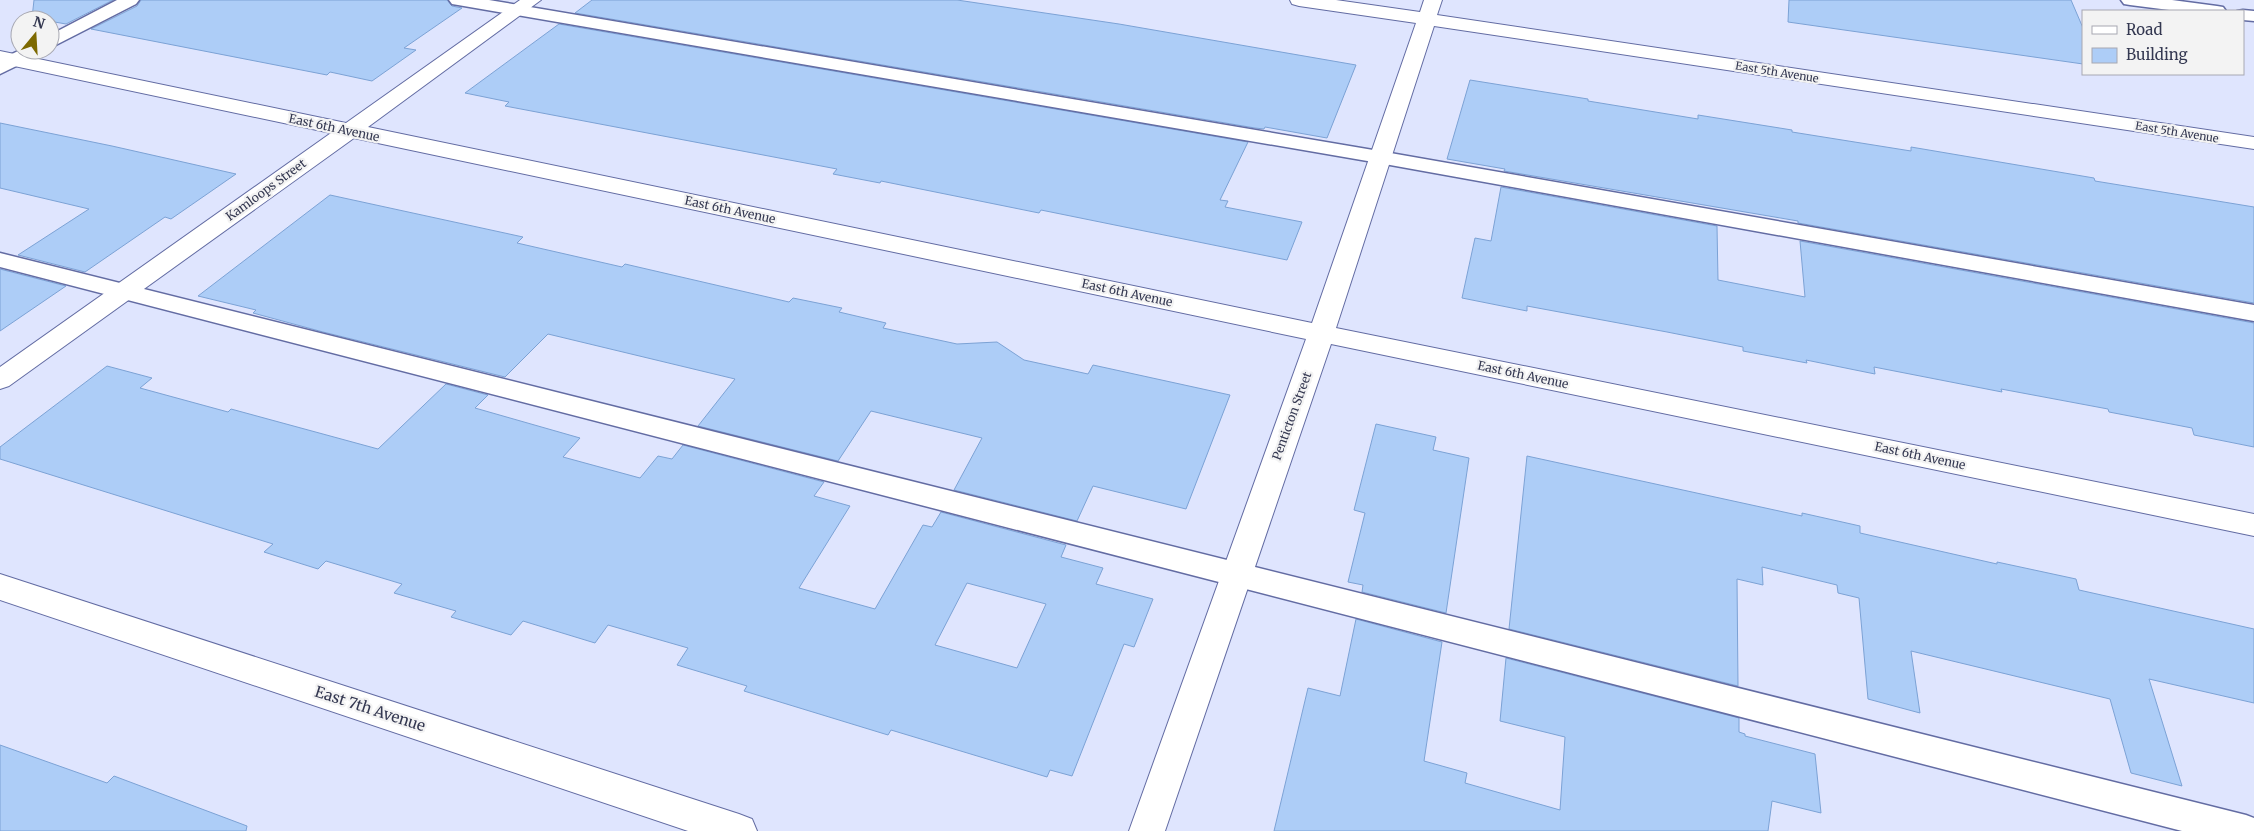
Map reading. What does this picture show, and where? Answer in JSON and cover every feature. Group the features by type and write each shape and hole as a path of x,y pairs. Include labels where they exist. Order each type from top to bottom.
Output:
{"street":[{"name":"East 5th Avenue","path":"1299,0 1430,9 2254,143"},
{"name":"Kamloops Street","path":"0,380 126,292 525,5"},
{"name":"Penticton Street","path":"1147,831 1321,333 1430,9"},
{"name":"East 6th Avenue","path":"17,60 349,131 2254,525"},
{"name":"East 7th Avenue","path":"0,587 739,831"}],"lane":[{"path":"60,37 130,0"},
{"path":"458,0 525,5 2254,313"},
{"path":"2130,0 2209,10"},
{"path":"0,260 2246,831"}],"building":[{"path":"34,0 113,0 66,24 60,23 60,10 33,10"},
{"path":"141,0 447,0 452,6 462,8 404,48 416,50 372,81 330,72 327,75 91,29 137,6"},
{"path":"592,0 957,0 1119,24 1356,65 1327,138 1265,127 1264,129 1255,128 575,13"},
{"path":"1789,0 2071,0 2082,26 2082,64 1788,22"},
{"path":"559,24 1248,142 1220,200 1228,201 1225,207 1302,222 1287,260 1041,210 1039,213 881,181 880,183 833,174 837,169 505,106 509,102 465,93"},
{"path":"1470,80 1698,119 1698,115 1911,151 1911,147 2094,178 2095,181 2254,207 2254,303 1798,223 1798,221 1504,171 1505,169 1447,159"},
{"path":"0,123 236,174 171,219 165,217 85,272 18,255 89,209 0,188"},
{"path":"1501,187 1717,226 1718,280 1805,297 1800,241 2254,323 2254,447 2194,435 2192,428 2109,412 2108,409 2001,389 2002,392 1874,367 1875,374 1806,360 1807,363 1743,351 1743,347 1667,332 1527,306 1527,311 1462,298 1475,238 1491,241"},
{"path":"330,195 523,237 517,243 622,267 625,264 789,302 793,298 842,308 839,312 886,323 883,328 957,344 997,342 1024,360 1088,374 1093,365 1230,395 1186,509 1093,486 1077,521 954,490 982,438 871,411 838,461 698,426 735,379 548,334 505,377 323,332 253,313 256,310 198,296"},
{"path":"0,269 66,286 0,331"},
{"path":"107,366 152,378 140,388 228,412 231,409 378,449 446,384 488,395 475,408 580,438 563,457 640,478 658,456 672,459 683,445 824,482 814,496 850,506 799,588 875,609 923,525 932,527 941,512 1066,545 1061,557 1103,568 1096,584 1153,599 1134,647 1124,644 1072,776 1050,770 1047,777 891,730 888,735 744,691 747,686 677,665 688,648 608,625 595,643 523,621 511,635 451,617 456,611 394,593 402,584 326,561 318,569 264,552 273,544 0,459 0,447","holes":["967,583 1046,604 1017,668 935,645"]},
{"path":"1376,424 1436,437 1433,450 1469,458 1446,613 1362,592 1363,585 1348,582 1365,513 1354,510"},
{"path":"1527,456 1802,516 1802,513 1860,526 1860,533 1997,564 1997,562 2076,579 2079,590 2254,629 2254,703 2149,679 2182,786 2131,773 2110,699 1911,651 1920,713 1868,699 1859,598 1838,593 1837,585 1762,567 1763,585 1737,579 1738,686 1509,629"},
{"path":"1356,619 1442,642 1424,761 1467,773 1465,783 1560,810 1565,737 1500,721 1506,658 1739,718 1739,732 1745,734 1745,736 1815,754 1821,813 1772,801 1768,831 1274,831 1308,688 1340,696"},
{"path":"0,745 107,783 114,776 247,826 246,831 0,831"}]}
